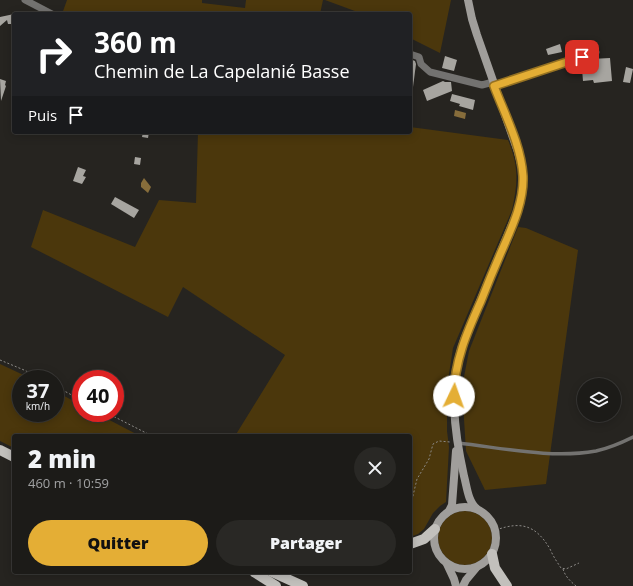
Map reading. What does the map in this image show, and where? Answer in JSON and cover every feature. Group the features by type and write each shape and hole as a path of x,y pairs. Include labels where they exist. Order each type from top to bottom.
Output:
{"main road":[{"path":"0,450 12,455"},
{"path":"412,543 424,539 435,529"},
{"path":"492,554 495,568 506,586"},
{"path":"257,574 276,586"},
{"path":"276,574 303,586"}],"street":[{"path":"25,0 48,12"},
{"path":"468,0 472,19 521,160 523,176 522,192 516,215 466,335 459,357 454,387 457,443 453,501 449,511 438,522 433,537 434,545 441,559 447,564 466,570 476,568"},
{"path":"412,55 418,57 421,64 430,72 482,85 494,84 596,52"},
{"path":"457,443 472,504 489,518 496,530 497,538 496,546 488,560 476,568 466,580 464,586"},
{"path":"449,511 458,507 477,509"},
{"path":"447,564 456,586"}],"lane":[{"path":"457,443 567,454 596,451 633,437"}],"path":[{"path":"0,360 25,370"},
{"path":"124,422 148,434"},
{"path":"412,500 417,479 429,459 433,444 439,441 457,443"},
{"path":"496,530 516,525 526,526 535,530 542,537 570,581 576,586"},
{"path":"563,569 579,563"}],"shaded area":[{"path":"67,0 202,0 202,3 245,8 246,0 323,0 320,12 63,12"},
{"path":"325,0 451,0 440,53 412,39 412,12 358,12"},
{"path":"455,110 466,113 465,119 454,116"},
{"path":"412,127 508,140 516,166 516,183 512,210 453,348 447,387 447,431 449,447 446,502 433,513 424,529 418,534 412,536 412,434 236,434 285,355 183,287 168,317 31,247 43,210 135,247 159,200 196,203 198,134 412,134"},
{"path":"144,178 151,187 148,193 141,187 141,183"},
{"path":"518,227 526,228 578,250 546,484 485,490 466,451 462,387 469,351"},
{"path":"0,364 13,370 12,422 64,422 64,396 72,400 72,422 113,422 136,434 12,434 12,447 0,441"},
{"path":"460,511 470,511 480,515 488,523 492,533 492,543 488,553 480,561 470,565 460,565 450,561 442,553 438,543 438,533 442,523 450,515"}],"building":[{"path":"12,14 12,24 8,24 7,20 0,26 0,17"},
{"path":"560,44 562,52 548,55 546,49"},
{"path":"445,56 457,60 454,71 442,68"},
{"path":"610,58 612,81 594,83 593,80 583,81 582,69 592,68 591,59"},
{"path":"412,60 415,61 416,64 413,87"},
{"path":"626,67 633,69 630,83 623,82"},
{"path":"0,79 6,81 6,86 1,101"},
{"path":"443,81 451,82 452,91 427,101 423,90"},
{"path":"452,94 475,100 473,110 459,106 460,104 450,101"},
{"path":"143,134 149,134 148,138 142,137"},
{"path":"135,157 141,158 140,165 134,164"},
{"path":"78,167 86,170 83,176 86,177 82,184 73,181"},
{"path":"115,197 139,210 134,218 111,204"}],"route":[{"path":"454,396 455,377 462,346 508,238 520,204 522,192 523,176 521,160 494,86 582,57"}]}
